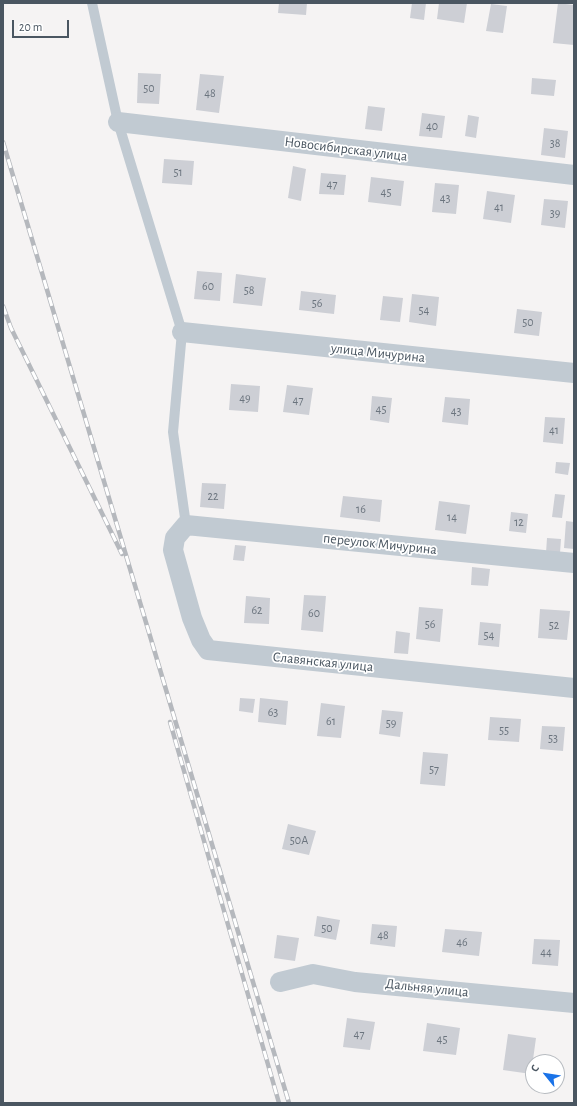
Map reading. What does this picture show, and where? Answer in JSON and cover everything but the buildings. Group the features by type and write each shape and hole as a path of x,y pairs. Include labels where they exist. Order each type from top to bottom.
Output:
{"street":[{"name":"Новосибирская улица","path":"118,122 574,175"},
{"name":"улица Мичурина","path":"182,332 574,374"},
{"name":"переулок Мичурина","path":"186,525 574,563"},
{"name":"Славянская улица","path":"186,525 175,538 172,550 192,618 201,640 208,650 574,688"},
{"name":"Дальняя улица","path":"280,982 313,974 355,982 574,1003"}],"lane":[{"path":"92,3 118,122 182,332 173,432 186,525"}],"railway":[{"path":"3,142 289,1103"},
{"path":"3,306 11,328 122,554"},
{"path":"170,722 279,1103"}]}
